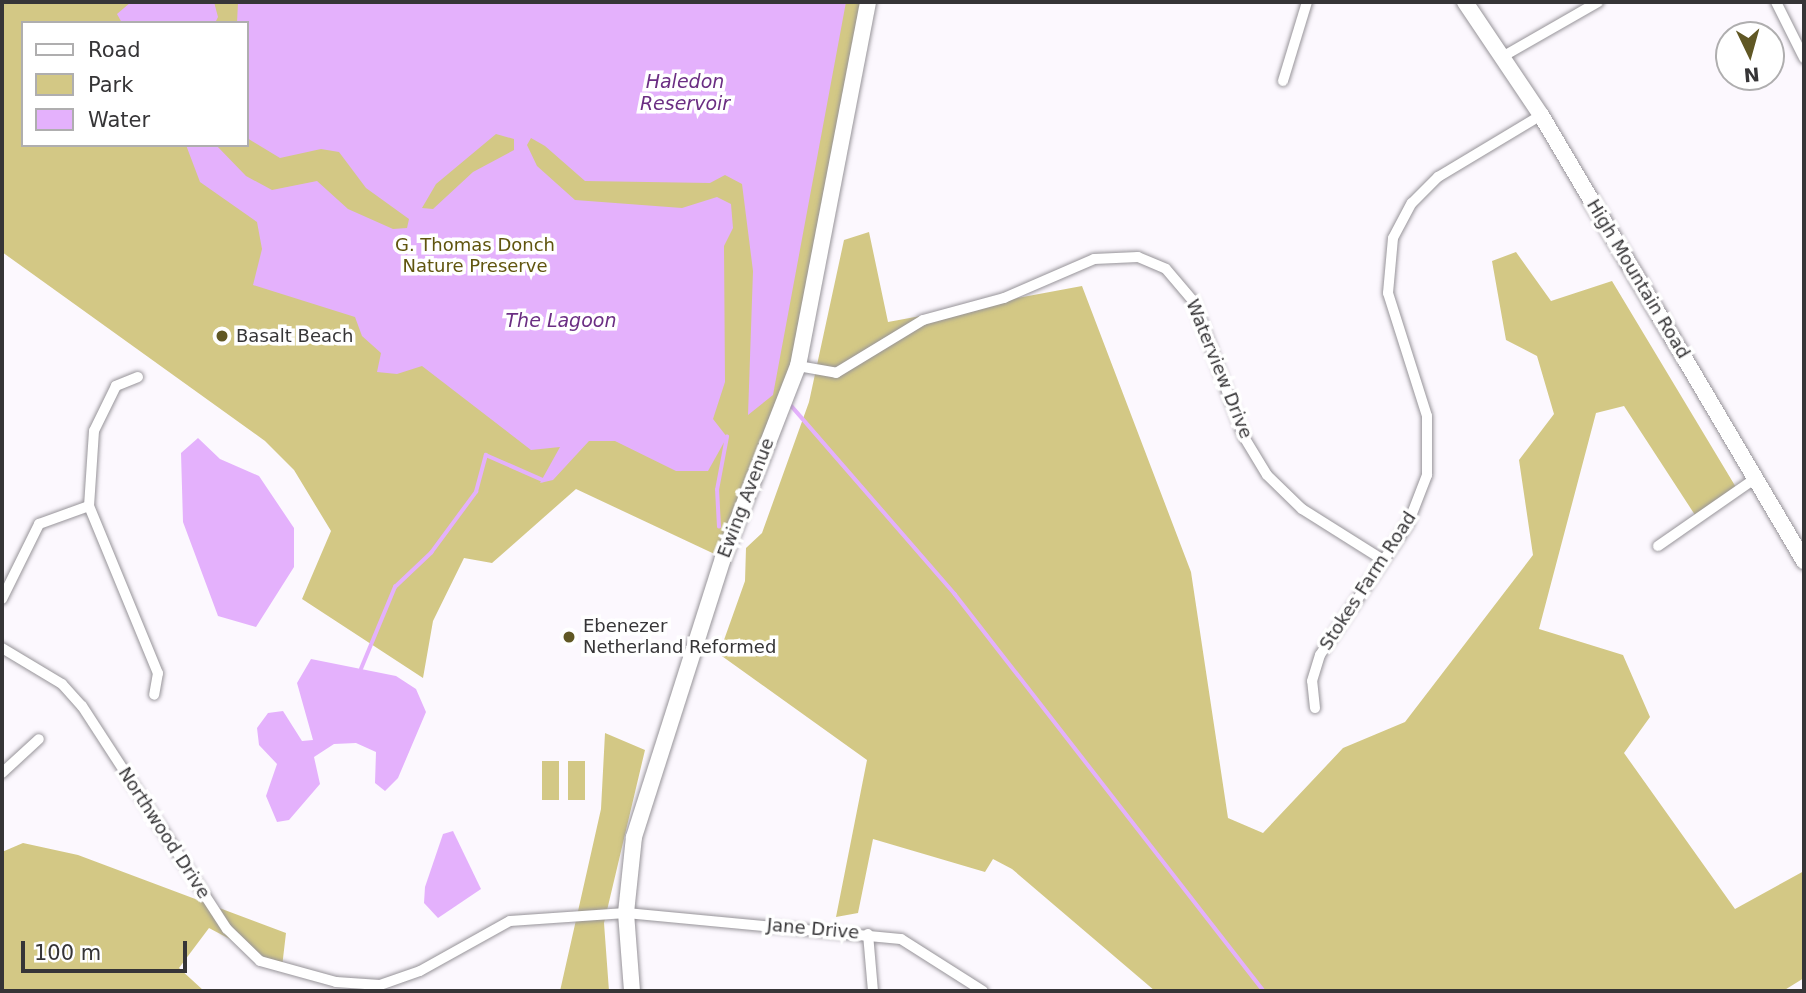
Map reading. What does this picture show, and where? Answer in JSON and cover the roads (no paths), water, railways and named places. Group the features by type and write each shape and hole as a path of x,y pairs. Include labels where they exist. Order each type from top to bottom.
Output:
{"main road":[{"name":"Ewing Avenue","path":"632,991 626,913 643,802 723,558 797,366 869,2"},
{"name":"High Mountain Road","path":"1465,2 1541,115 1804,561"}],"street":[{"path":"1283,81 1307,2"},
{"path":"1502,57 1598,2"},
{"path":"1776,2 1804,58"},
{"name":"Stokes Farm Road","path":"1315,708 1312,681 1320,655 1414,512 1430,456 1427,416 1388,293 1393,238 1424,190 1541,115"},
{"name":"Waterview Drive","path":"797,366 836,373 923,320 1004,298 1094,260 1124,256 1153,262 1176,277 1194,302 1244,437 1267,475 1302,509 1383,560"},
{"path":"138,377 116,386 94,432 89,506 158,673 154,695"},
{"path":"1658,546 1756,478"},
{"path":"2,599 14,565 39,524 89,506"},
{"path":"2,560 14,565"},
{"name":"Northwood Drive","path":"2,648 62,684 82,706 227,929 260,961 336,982 402,986 510,921 626,913"},
{"path":"2,773 39,739"},
{"name":"Jane Drive","path":"626,913 868,934 918,944 983,991"},
{"path":"868,934 873,991"}],"water":[{"path":"131,2 214,2 218,17 216,21 121,21 117,14"},
{"path":"238,2 846,2 773,395 748,415 753,271 742,184 725,175 710,183 585,181 545,146 531,138 527,145 537,166 575,200 682,208 717,197 731,204 733,228 724,246 725,382 713,419 727,437 708,471 676,471 615,441 589,441 553,480 540,483 560,447 531,450 422,366 397,374 377,372 381,353 362,336 355,317 253,285 262,249 257,222 200,182 187,147 218,147 246,176 272,190 317,181 348,209 393,229 407,228 409,219 366,188 339,152 321,149 280,158 248,139 248,21 237,21","holes":["496,134 514,139 514,150 473,172 433,209 422,208 436,184"]},
{"path":"198,438 220,459 259,476 294,528 294,567 256,627 218,616 183,522 181,453"},
{"path":"311,659 396,676 416,689 426,712 398,778 385,791 375,783 376,752 356,743 334,744 314,757 320,784 289,820 277,822 266,796 277,764 259,745 257,728 268,713 283,711 302,741 313,740 297,683"},
{"path":"453,831 481,889 438,918 424,903 425,887 443,834"}],"waterway":[{"path":"789,403 955,594 1264,991"},
{"path":"719,527 717,490 727,437"},
{"path":"361,669 395,587 431,553 476,492 486,455 543,480"}],"place":[{"name":"Basalt Beach","path":"222,336"},
{"name":"Ebenezer Netherland Reformed","path":"569,637"}],"water label":[{"name":"Haledon Reservoir","path":"685,93"},
{"name":"The Lagoon","path":"561,321"}],"park label":[{"name":"G. Thomas Donch Nature Preserve","path":"475,256"}]}
